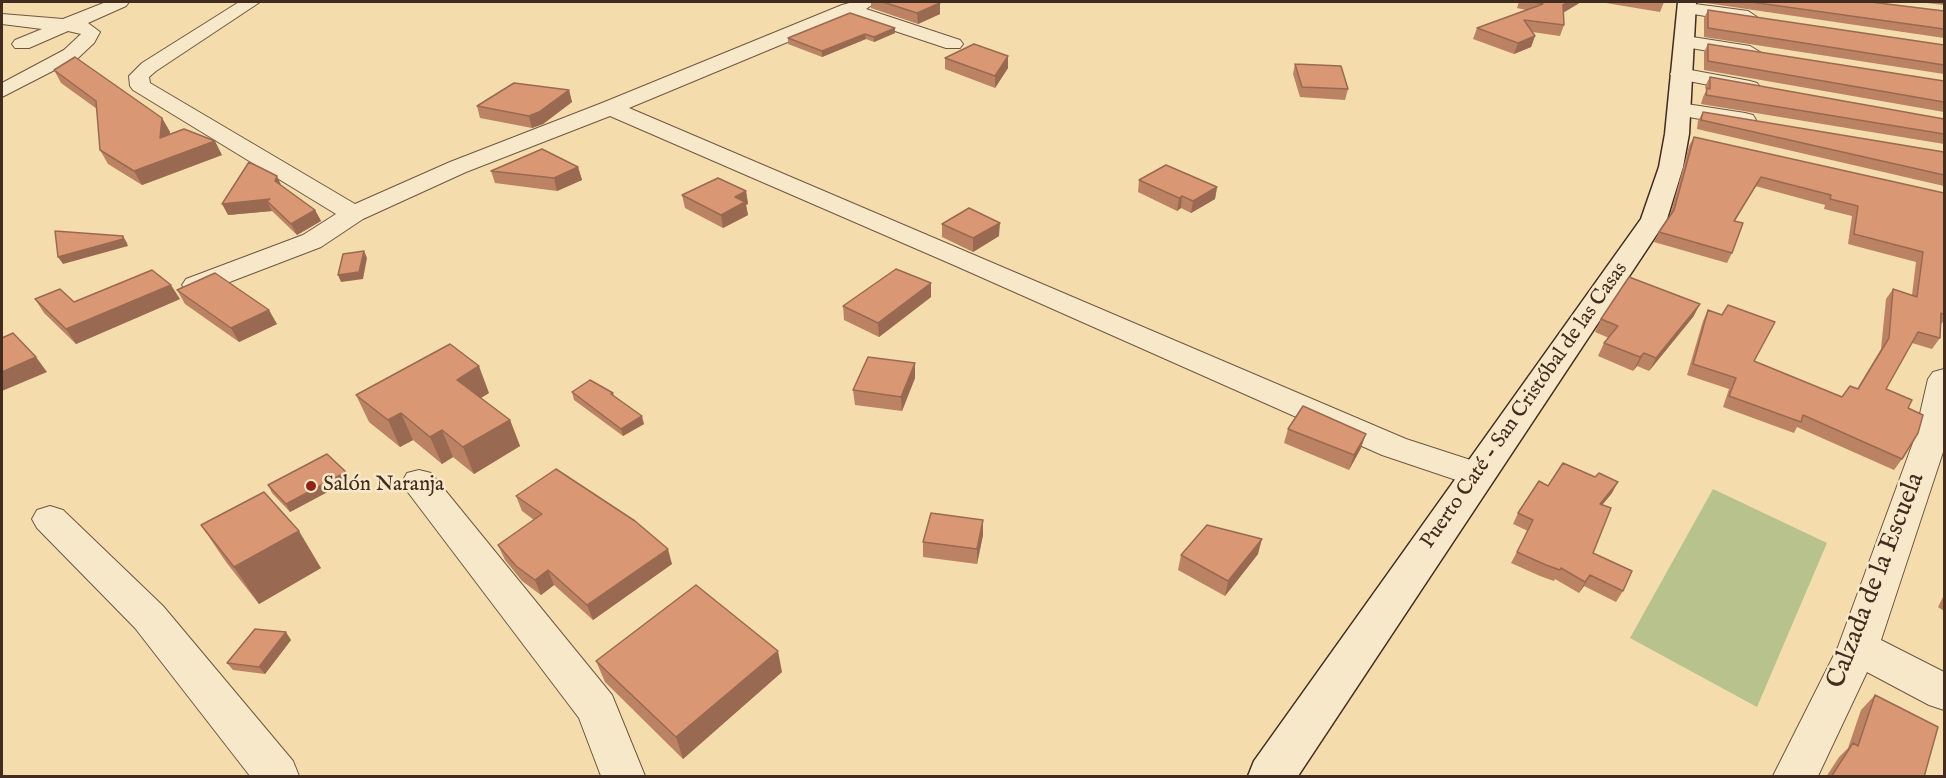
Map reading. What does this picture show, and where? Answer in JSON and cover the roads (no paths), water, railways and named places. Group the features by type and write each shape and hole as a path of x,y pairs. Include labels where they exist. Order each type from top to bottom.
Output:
{"main road":[{"name":"Puerto Caté - San Cristóbal de las Casas","path":"1272,777 1654,219 1686,127 1680,74 1686,42 1687,5"}],"street":[{"path":"22,44 120,2"},
{"path":"251,2 149,67 139,76 140,86 354,214"},
{"path":"196,285 312,241 354,214 458,167 610,108 857,5 953,44"},
{"path":"1687,5 1769,20"},
{"path":"2,19 83,27 91,32 87,39 2,91"},
{"path":"2,39 52,47 62,55"},
{"path":"1686,42 1770,55"},
{"path":"2,79 62,55"},
{"path":"1680,74 1772,90"},
{"path":"610,108 1394,447 1477,475"},
{"path":"1686,127 1761,122"},
{"name":"Calzada de la Escuela","path":"1795,777 1858,648 1931,440 1943,393"},
{"path":"419,482 597,708 623,777"},
{"path":"50,519 149,617 277,777"},
{"path":"1858,648 1944,692"}],"place":[{"name":"Salón Naranja","path":"311,486"}]}
